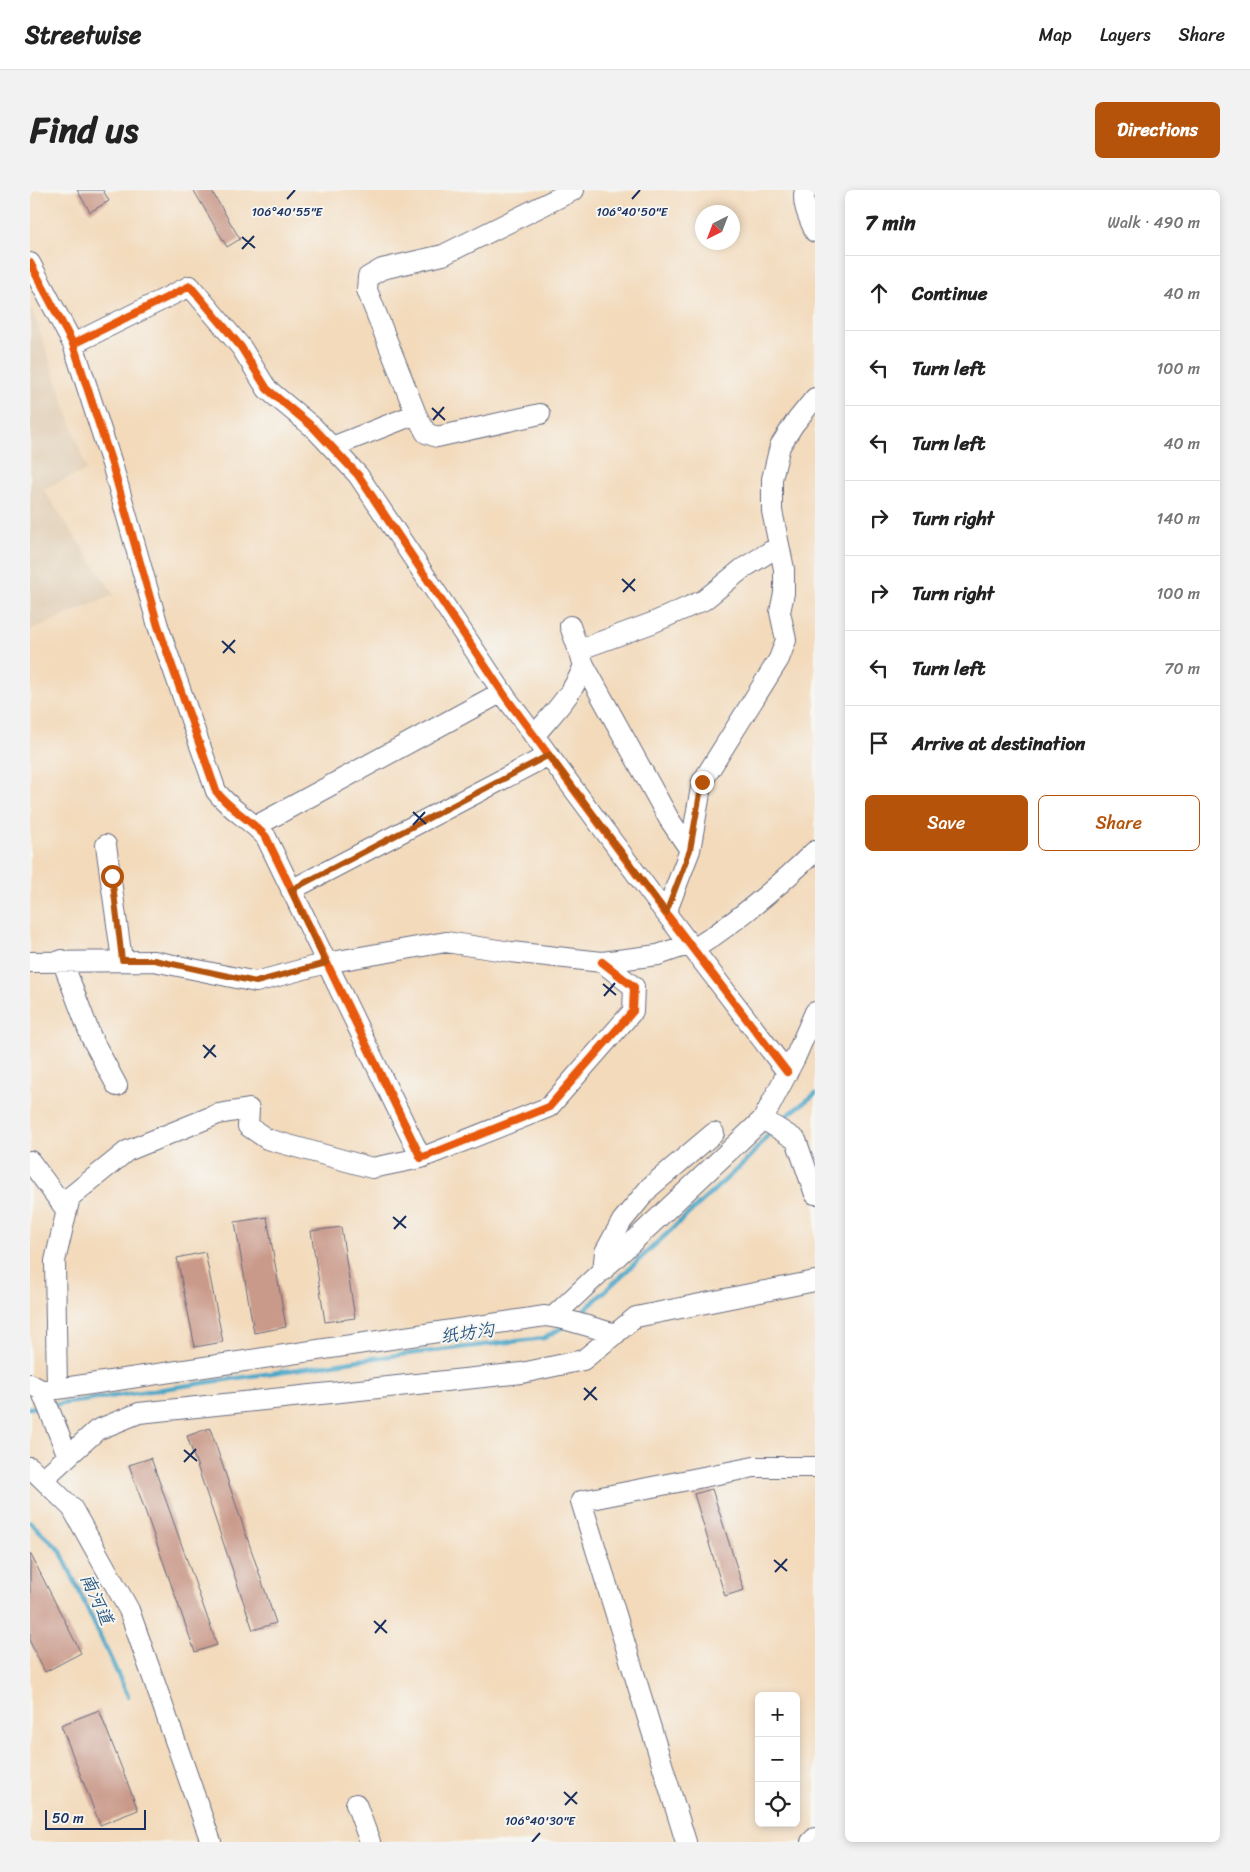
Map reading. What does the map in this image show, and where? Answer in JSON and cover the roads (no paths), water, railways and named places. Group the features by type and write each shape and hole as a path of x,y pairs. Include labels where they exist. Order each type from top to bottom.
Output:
{"street":[{"path":"540,414 437,437 426,433 416,414 367,290 368,277 382,269 443,255 574,190"},
{"path":"805,190 803,195 806,208 815,232"},
{"path":"30,263 73,344 112,464 158,626 216,791 224,802 256,826 266,837 421,1158"},
{"path":"73,344 190,286 241,346 268,389 314,428 358,475 502,692 787,1072"},
{"path":"666,913 690,850 702,782 780,659 786,640 780,612 784,593 784,576 772,511 772,479 780,446 794,424 815,398"},
{"path":"332,447 416,414"},
{"path":"581,658 704,600 742,568 779,546"},
{"path":"570,626 581,658 669,819 690,850"},
{"path":"534,736 578,682 581,658"},
{"path":"256,826 502,692"},
{"path":"291,890 549,755"},
{"path":"106,846 122,960"},
{"path":"30,962 154,960 256,982 326,963 446,942 512,952 602,962 658,956 692,947 732,924 783,882 815,851"},
{"path":"62,960 91,1037 117,1086"},
{"path":"68,1456 43,1391 55,1261 70,1198 127,1151 218,1114 250,1109 248,1126 266,1139 372,1168 421,1158 549,1107 633,1011 634,987 602,962"},
{"path":"559,1317 602,1271 773,1125 787,1072 815,1012"},
{"path":"773,1125 796,1140 815,1194"},
{"path":"602,1271 604,1252 628,1214 650,1187 714,1134"},
{"path":"30,1161 67,1211"},
{"path":"211,1842 129,1610 72,1508 36,1473 68,1456 97,1430 139,1413 522,1373 584,1360 636,1317 815,1281"},
{"path":"43,1391 546,1316 559,1317 616,1334"},
{"path":"686,1842 581,1501 754,1467 815,1467"},
{"path":"356,1804 370,1842"},
{"path":"811,1842 815,1838"}],"waterway":[{"name":"纸坊沟","path":"779,1122 815,1094"},
{"name":"纸坊沟","path":"578,1316 749,1158 772,1130"},
{"name":"纸坊沟","path":"54,1405 374,1358 544,1338 563,1327"},
{"name":"纸坊沟","path":"30,1408 41,1407"},
{"name":"南河道","path":"30,1522 60,1550 128,1696"}]}
